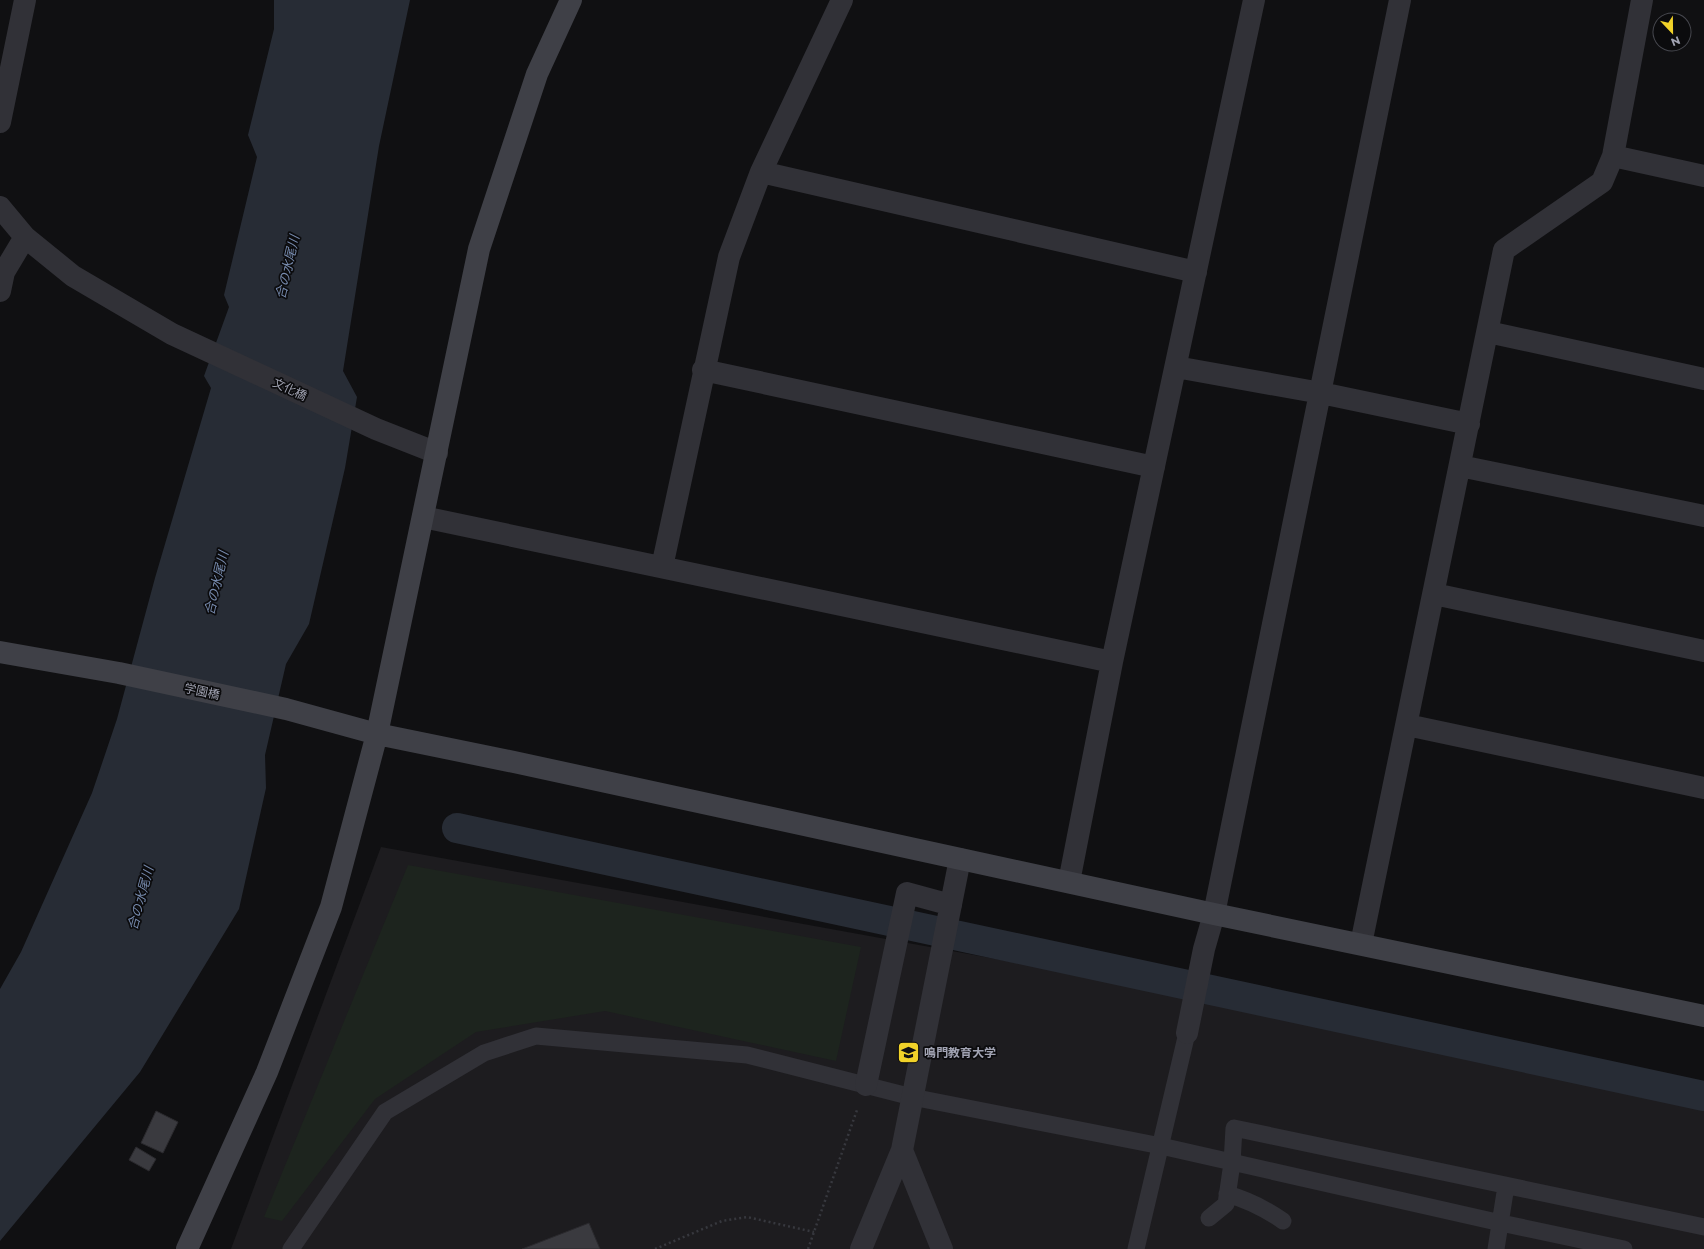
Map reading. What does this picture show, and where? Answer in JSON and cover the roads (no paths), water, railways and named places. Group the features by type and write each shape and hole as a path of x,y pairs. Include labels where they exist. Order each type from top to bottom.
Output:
{"street":[{"path":"0,122 25,0"},
{"path":"187,1249 267,1072 331,907 378,734 479,249 537,74 571,0"},
{"path":"662,567 703,370 729,257 761,172 842,0"},
{"path":"1069,882 1112,662 1254,0"},
{"path":"1189,1024 1204,949 1214,914 1400,0"},
{"path":"1361,944 1504,250 1602,182 1613,156 1642,0"},
{"path":"1613,156 1704,176"},
{"path":"761,172 1196,272"},
{"name":"文化橋","path":"0,207 25,237 73,276 172,334 376,429 437,453"},
{"path":"0,291 4,272 25,237"},
{"path":"1488,332 1704,379"},
{"path":"1176,367 1321,393 1469,424"},
{"path":"703,370 1154,466"},
{"path":"1460,466 1704,516"},
{"path":"423,517 1112,662"},
{"path":"1434,594 1704,651"},
{"name":"学園橋","path":"0,652 119,673 286,709 378,734 960,858 1214,914 1704,1016"},
{"path":"1407,725 1704,788"},
{"path":"861,1249 902,1150 960,858"},
{"path":"866,1085 907,893 951,908"},
{"path":"902,1150 942,1249"}],"lane":[{"path":"1136,1249 1189,1024"},
{"path":"291,1249 385,1112 484,1053 536,1036 747,1055 912,1098 1161,1146 1501,1223 1624,1249"},
{"path":"1209,1218 1226,1204 1232,1162 1234,1128 1704,1227"},
{"path":"1496,1249 1506,1186"},
{"path":"1227,1194 1268,1211 1283,1221"}],"water":[{"name":"合の水尾川","path":"274,0 410,0 379,146 343,371 357,397 345,468 309,624 286,664 265,755 266,788 239,909 140,1072 0,1241 0,989 21,952 92,793 117,719 155,578 211,388 204,376 229,307 224,295 257,157 248,135 274,29"}],"waterway":[{"path":"457,828 1704,1096"}],"place":[{"name":"鳴門教育大学","path":"908,1052"}]}
